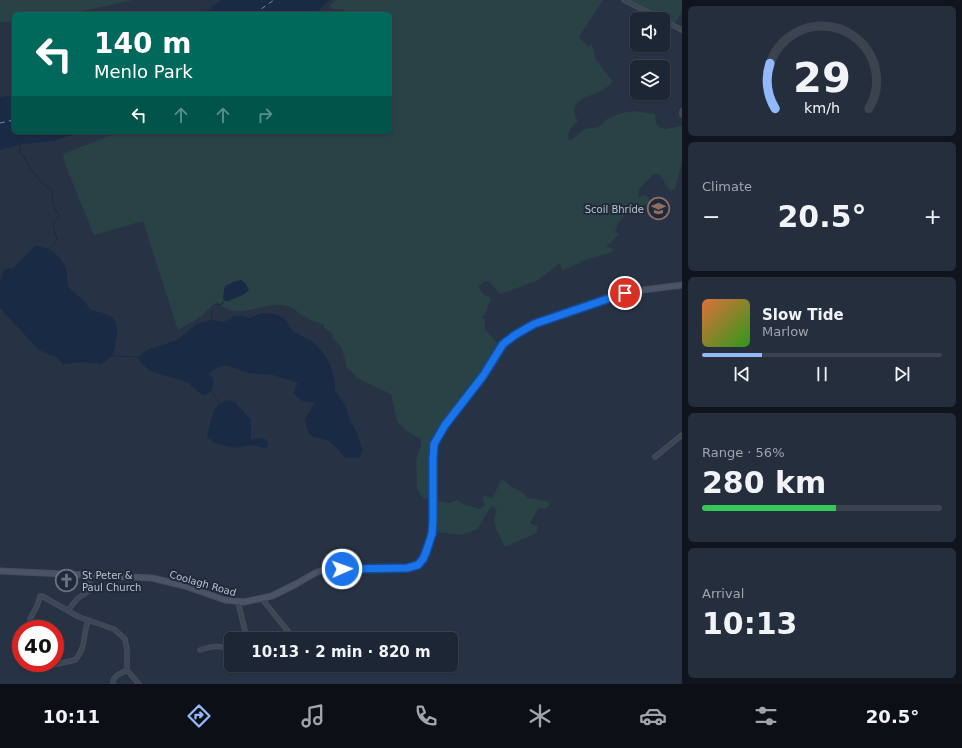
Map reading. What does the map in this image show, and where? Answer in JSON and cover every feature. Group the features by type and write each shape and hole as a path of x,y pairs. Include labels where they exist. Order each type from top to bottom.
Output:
{"street":[{"path":"624,0 648,12"},
{"path":"670,23 682,30"},
{"name":"Coolagh Road","path":"0,571 158,580 238,602 262,599 285,590 315,572 323,570 352,568 407,568 418,565 423,559 432,534 434,444 449,418 483,376 503,344 525,329 553,316 625,293 682,285"},
{"path":"655,457 682,435"},
{"path":"68,610 78,598 89,591 89,575"},
{"path":"30,619 37,606 40,596 79,617 114,629 125,639 127,650 127,670 139,684"},
{"path":"262,599 280,620 286,632"},
{"path":"238,602 245,632"},
{"path":"64,662 75,660 80,655 88,620"},
{"path":"200,650 214,646 224,647"},
{"path":"112,684 116,675 127,670"}],"green space":[{"path":"0,0 133,0 78,12 12,12 12,22 0,22"},
{"path":"336,0 603,0 579,37 588,47 592,45 596,60 613,82 603,90 582,99 576,105 574,112 578,121 570,129 568,140 571,140 585,129 598,127 607,119 622,113 633,111 655,114 656,123 659,127 665,129 682,126 682,162 675,189 670,191 659,174 653,174 641,187 638,193 638,197 645,195 652,202 629,212 617,226 615,232 619,234 606,247 613,248 612,252 587,259 562,271 560,263 538,280 504,293 500,294 488,281 483,282 479,286 481,292 491,298 485,315 481,316 485,320 485,329 499,345 483,376 449,418 434,444 434,498 424,499 417,489 416,460 421,445 421,439 405,430 397,421 391,394 356,378 355,375 347,368 342,348 332,337 332,333 324,328 324,325 307,318 293,308 282,305 233,311 225,308 217,302 200,317 178,330 143,221 94,235 65,164 63,154 114,134 392,134 392,12 344,12 343,9 333,9 330,7","holes":["236,281 237,298 232,299 223,297 225,287"]},
{"path":"628,0 682,0 682,11 674,25 670,23 670,12 650,12"},
{"path":"502,479 510,486 522,492 528,498 547,501 550,504 547,508 538,509 530,523 538,527 536,533 505,547 496,529 494,517 497,511 493,506 488,511 478,529 461,535 436,532 438,501 450,503 456,500 480,509 485,505 482,497 486,496 492,498"}],"water":[{"path":"221,0 330,0 318,12 206,12"},
{"path":"12,95 12,134 74,134 54,141 22,144 0,150 0,97"},
{"path":"35,246 40,246 50,250 59,257 67,272 68,287 85,302 90,310 101,312 114,319 117,337 113,356 101,364 82,362 63,364 56,357 39,350 0,308 0,280 5,269 13,268"},
{"path":"241,280 246,284 249,290 229,301 224,301 223,297 225,286"},
{"path":"262,313 282,317 293,331 311,341 321,351 332,369 335,390 346,406 349,418 357,433 362,449 360,458 345,458 331,443 314,437 308,432 305,419 315,403 302,401 293,393 298,383 273,375 248,373 227,365 218,367 208,374 213,378 213,387 208,393 203,395 188,383 153,372 142,363 138,357 147,350 177,340 197,324 212,320 224,322 234,316 249,318"},
{"path":"226,400 235,402 251,420 251,439 262,438 267,440 268,445 265,448 251,445 234,448 215,443 208,438 207,435 215,410 217,406"}],"waterway":[{"path":"19,144 20,153 24,156 31,170 41,182 53,192 54,207 59,215 59,218 54,221 53,226 57,238 55,244 49,249"},
{"path":"217,305 222,304 224,301"},
{"path":"211,321 212,311"},
{"path":"112,356 139,357"},
{"path":"211,390 219,403"}],"ferry route":[{"path":"257,12 274,0"},
{"path":"0,123 12,120"}],"place":[{"name":"Scoil Bhríde","path":"659,209"},
{"name":"St Peter & Paul Church","path":"66,581"}],"route":[{"path":"342,569 407,568 418,565 423,559 432,534 434,505 434,444 449,418 483,376 503,344 525,329 547,318 625,293"}]}
